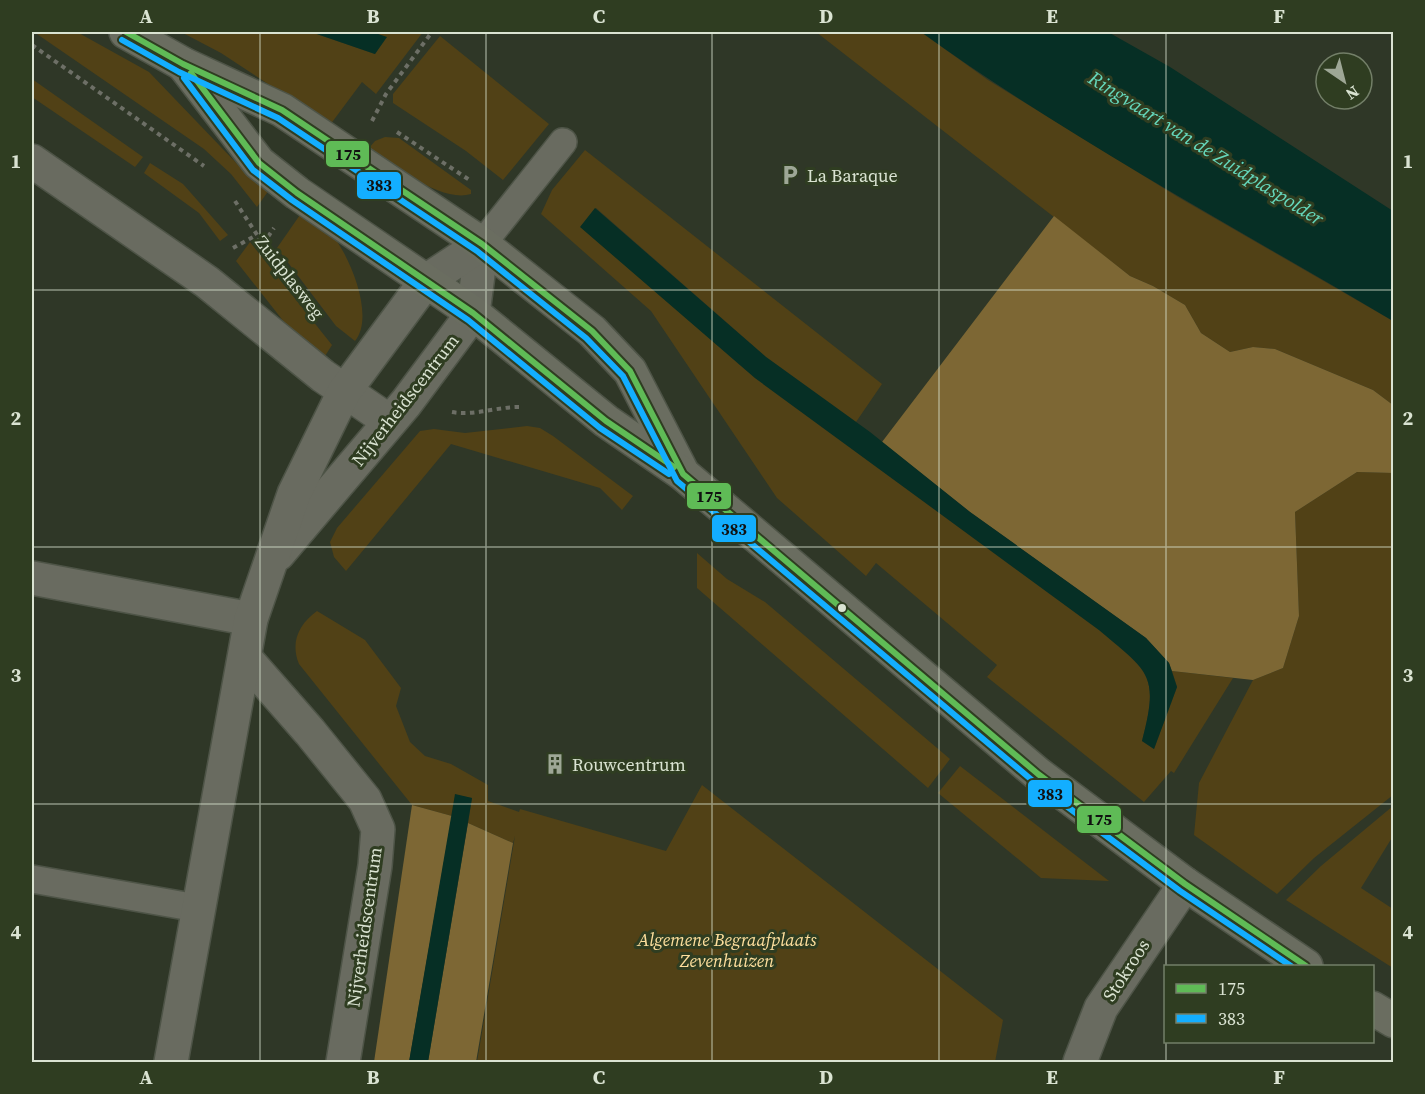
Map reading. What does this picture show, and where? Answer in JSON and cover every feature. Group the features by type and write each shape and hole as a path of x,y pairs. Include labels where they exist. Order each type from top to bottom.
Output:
{"main road":[{"path":"126,32 183,64 282,110 482,244 592,331 630,371 683,474"},
{"path":"183,64 260,162 297,193 472,313 606,421 683,474 1038,774 1185,884 1305,965"},
{"path":"1374,1009 1394,1021"}],"street":[{"path":"32,161 207,282 344,392 389,421"},
{"name":"Nijverheidscentrum","path":"171,1062 197,908 245,658 250,619 294,494 344,392 426,281 482,244"},
{"name":"Nijverheidscentrum","path":"267,567 317,512 413,394 472,313 482,244"},
{"path":"32,578 250,619"},
{"name":"Nijverheidscentrum","path":"245,658 310,732 365,800 378,829 375,866 343,1062"},
{"name":"Stokroos","path":"1080,1062 1106,999 1185,884"}],"lane":[{"path":"482,244 564,142"},
{"path":"32,879 197,908"}],"path":[{"path":"373,118 386,94 432,32"},
{"path":"32,45 206,167"},
{"name":"Zuidplasweg","path":"229,192 263,244 316,312"},
{"path":"413,394 440,410 463,414 499,407 521,407"}],"green space":[{"path":"34,32 77,32 149,72 243,170 269,190 257,207 231,174 204,149"},
{"path":"181,32 311,32 375,54 386,37 372,32 423,32 376,94 362,82 330,125 221,53"},
{"path":"816,32 921,32 988,80 1178,197 1393,321 1393,405 1373,390 1275,349 1253,347 1230,352 1201,333 1185,305 1153,286 1130,276"},
{"path":"440,36 549,124 503,180 466,151 393,103 393,94"},
{"path":"32,79 143,157 135,167 32,97"},
{"path":"385,137 399,138 471,190 471,194 446,193 419,182 371,151 369,148 375,141"},
{"path":"585,150 882,384 856,422 766,357 596,208 581,227 755,378 1099,630 1129,656 1146,676 1149,687 1150,701 1142,741 1154,749 1177,687 1172,671 1233,678 1174,773 1171,771 1144,802 987,677 997,665 876,563 866,576 777,498 651,311 541,214 552,190"},
{"path":"150,163 183,184 228,235 220,241 199,213 144,173"},
{"path":"302,212 329,231 351,268 361,300 362,316 361,330 355,341 336,326 277,248"},
{"path":"250,242 332,345 325,356 288,327 236,261"},
{"path":"527,426 540,428 553,436 633,496 622,510 600,488 451,444 346,571 334,557 330,542 337,528 420,431 434,429 465,433"},
{"path":"1357,472 1393,473 1393,795 1314,858 1277,894 1194,835 1199,783 1253,680 1283,668 1299,616 1295,512"},
{"path":"697,553 727,579 765,602 950,759 928,788 697,588"},
{"name":"Algemene Begraafplaats Zevenhuizen","path":"317,611 365,640 401,688 396,706 410,742 425,756 451,764 488,785 488,801 519,812 520,809 666,851 702,785 1003,1020 995,1062 477,1062 515,836 513,843 468,823 472,798 456,795 452,816 412,805 299,664 295,648 298,634 305,622"},
{"path":"960,766 1109,881 1041,878 938,793"},
{"path":"1393,806 1393,836 1361,888 1393,909 1393,968 1286,900 1321,866"}],"shaded area":[{"path":"1054,216 1130,276 1153,286 1185,305 1201,333 1230,352 1253,347 1275,349 1373,390 1393,405 1393,473 1357,472 1295,512 1299,616 1283,668 1253,680 1172,671 1169,663 1146,638 970,512 882,442"},
{"path":"412,805 452,816 409,1062 374,1062"},
{"path":"468,823 513,843 476,1062 428,1062"}],"water":[{"path":"311,32 372,32 387,37 375,54"},
{"name":"Ringvaart van de Zuidplaspolder","path":"921,32 1108,32 1170,67 1393,211 1393,321 1154,182 1036,110"},
{"path":"595,208 766,357 870,432 970,512 1146,638 1169,663 1177,687 1154,749 1142,741 1150,701 1149,687 1146,676 1129,656 1099,630 755,378 580,227"},
{"path":"455,794 472,798 428,1062 409,1062"}],"transit line":[{"name":"175","path":"126,32 183,64 282,110 482,244 592,331 630,371 683,474 1038,774 1185,884 1305,965"},
{"name":"383","path":"122,40 179,72 278,118 477,251 586,338 623,376 677,481 1033,781 1180,891 1290,965"},
{"name":"175","path":"191,73 259,163 297,193 473,313 606,421 674,467"},
{"name":"383","path":"184,78 253,170 292,200 468,320 600,428 669,474"}],"place":[{"name":"La Baraque","path":"790,175"},
{"name":"Rouwcentrum","path":"555,764"}]}
